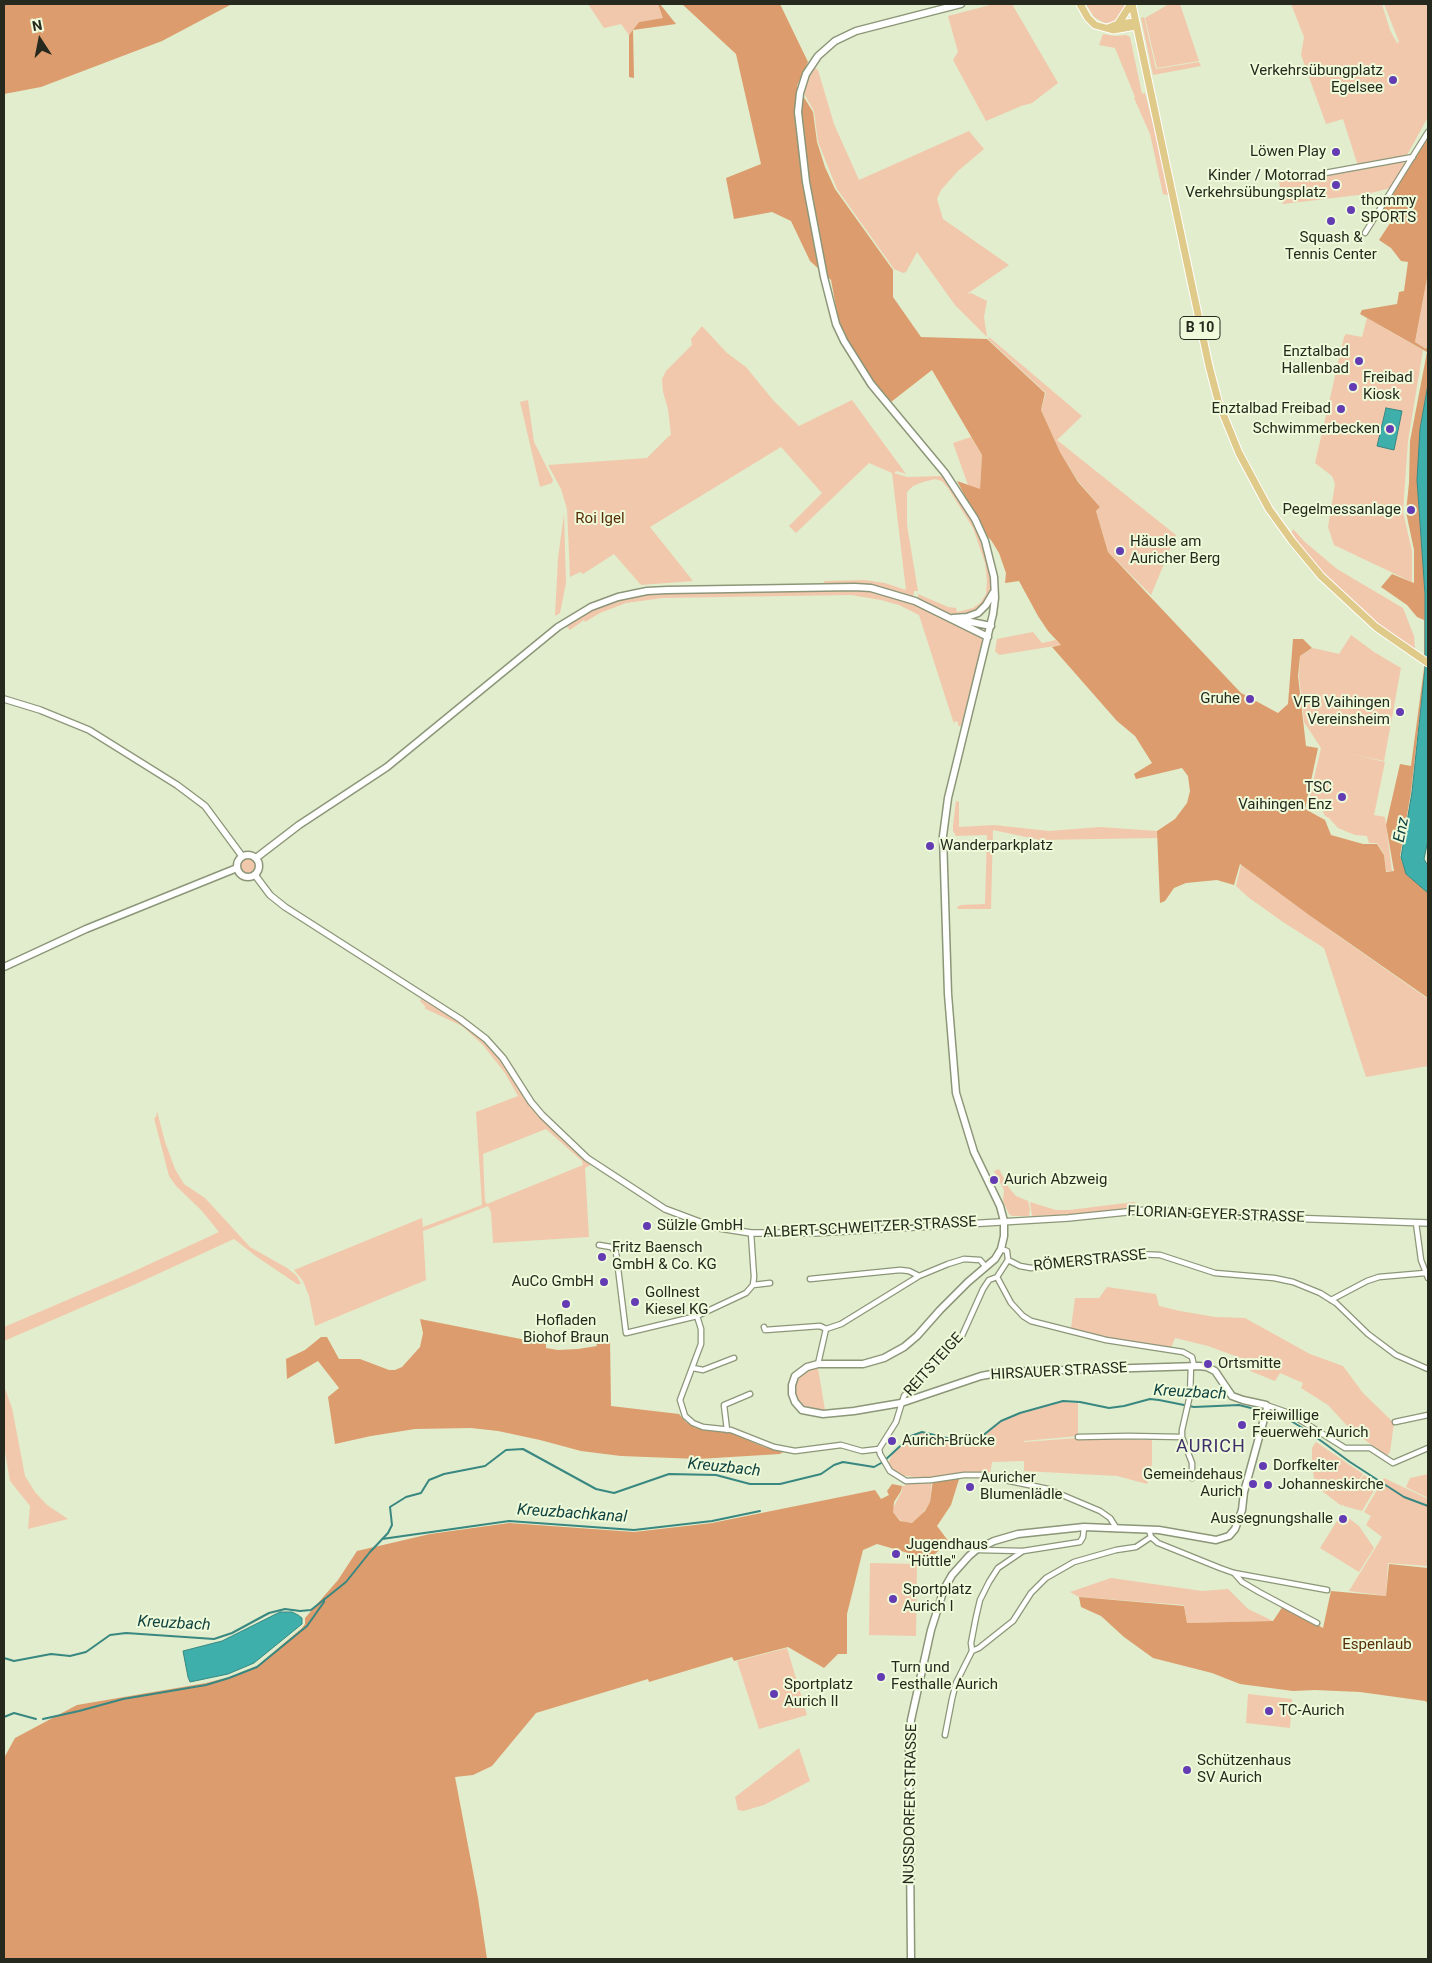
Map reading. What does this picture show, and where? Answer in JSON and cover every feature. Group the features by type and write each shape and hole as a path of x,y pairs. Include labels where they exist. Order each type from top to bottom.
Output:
{"main road":[{"path":"962,4 856,32 835,41 818,56 806,74 799,95 798,112 806,182 824,277 840,333 871,384 945,473 975,519 985,541 995,587 994,614 945,810 944,854 948,994 956,1093 974,1152 998,1201 1004,1221 1004,1236 1001,1249"},
{"path":"1080,4 1088,18 1096,25 1105,29 1119,30 1135,24"},
{"path":"1118,24 1131,4"},
{"name":"B 10","path":"1131,4 1209,366 1220,404 1235,444 1269,508 1305,558 1353,608 1376,627 1428,663"},
{"path":"1105,29 1118,24 1135,24"},
{"path":"952,618 972,616 981,610 989,601 995,587"},
{"path":"256,858 299,825 387,767 558,627 578,614 604,602 630,594 660,590 871,588 899,596 952,618 988,637"},
{"path":"952,618 991,626"},
{"path":"251,855 256,858 259,867 255,875 246,877 240,874 237,868 242,856 251,855"},
{"path":"4,967 79,932 237,868"},
{"name":"HIRSAUER STRASSE","path":"1001,1249 995,1259 949,1301 917,1336 898,1351 884,1358 863,1364 818,1364 803,1368 793,1380 791,1390 793,1398 802,1410 823,1414 901,1403 981,1376 1003,1372 1193,1366 1207,1367 1215,1371 1232,1396 1266,1409"},
{"name":"NUSSDORFER STRASSE","path":"911,1959 909,1749 913,1713 932,1630 944,1589 960,1565 976,1550 994,1541 1018,1534 1084,1527 1150,1534 1175,1531 1216,1540 1229,1536 1235,1528 1242,1510 1244,1492 1266,1409"}],"street":[{"path":"1365,233 1428,132"},
{"path":"1325,173 1413,157"},
{"path":"4,699 47,712 89,730 177,785 205,806 242,856"},
{"name":"ALBERT-SCHWEITZER-STRASSE","path":"255,875 270,895 291,912 460,1019 486,1039 508,1064 536,1108 577,1150 607,1172 676,1214 718,1228 751,1233 839,1232 1004,1221"},
{"name":"FLORIAN-GEYER-STRASSE","path":"1004,1221 1068,1218 1151,1210 1258,1218 1428,1224"},
{"path":"1331,1300 1367,1281 1379,1277 1427,1275 1419,1250 1416,1223"},
{"path":"751,1233 753,1285"},
{"path":"599,1245 611,1247 616,1252 626,1333 697,1316 739,1297 753,1285 770,1283"},
{"path":"1001,1249 1007,1251 1008,1260"},
{"name":"RÖMERSTRASSE","path":"1008,1260 1020,1266 1031,1268 1083,1259 1126,1255 1160,1255 1214,1274 1274,1278 1293,1282 1315,1290 1331,1300 1368,1334 1396,1355 1428,1369"},
{"path":"764,1327 765,1330 820,1326 826,1329 842,1324 919,1276 948,1264 964,1259 980,1260 986,1267"},
{"name":"REITSTEIGE","path":"880,1451 896,1422 901,1403 922,1374 947,1353 960,1338 983,1289 990,1280 997,1277 1008,1260"},
{"path":"810,1279 900,1270 909,1271 919,1276"},
{"path":"997,1277 1006,1296 1015,1308 1031,1321 1106,1340 1183,1352 1192,1357 1193,1366 1189,1402 1182,1430 1182,1437 1192,1463 1192,1478"},
{"path":"697,1316 701,1329 702,1344 694,1368 681,1395 680,1406 685,1416 698,1425 742,1434 774,1447 795,1451 841,1445 862,1451 880,1451 890,1471 906,1481 981,1474 1048,1489 1100,1511 1110,1518 1117,1529"},
{"path":"818,1364 820,1347 826,1329"},
{"path":"694,1368 702,1370 734,1358"},
{"path":"727,1430 724,1405 750,1394"},
{"path":"1266,1409 1289,1413 1345,1448 1370,1448 1393,1463 1428,1448"},
{"path":"1395,1422 1428,1415"},
{"path":"1078,1437 1182,1437"},
{"path":"976,1550 1023,1551 1080,1542 1083,1537 1084,1527"},
{"path":"972,1651 980,1648 1013,1621 1031,1593 1046,1578 1074,1562 1136,1547 1150,1534 1158,1543 1234,1573 1327,1590"},
{"path":"945,1736 947,1717 956,1683 972,1651 971,1643 980,1600 998,1568 1023,1551"},
{"path":"1234,1573 1242,1582 1317,1623"}],"green space":[{"path":"4,4 232,4 162,41 41,87 4,94"},
{"path":"588,4 658,4 664,18 639,22 629,35 621,24 604,28"},
{"path":"658,4 676,24 633,30 634,78 629,77 629,35 639,22 663,18"},
{"path":"682,4 780,4 808,62 797,86 813,112 817,142 825,167 835,189 893,270 893,297 921,337 987,339 1045,393 1041,410 1060,452 1078,482 1100,507 1096,511 1108,552 1241,693 1278,713 1288,704 1293,639 1303,639 1312,648 1300,656 1298,676 1306,746 1318,748 1305,809 1325,820 1331,835 1363,844 1377,844 1384,855 1386,872 1394,871 1386,825 1400,764 1411,766 1424,668 1424,620 1417,617 1407,605 1381,587 1392,574 1414,583 1414,550 1406,512 1410,441 1427,352 1360,314 1362,310 1397,304 1399,292 1404,291 1408,262 1401,261 1391,248 1379,240 1394,217 1383,210 1428,137 1428,273 1415,342 1426,349 1428,344 1428,384 1420,429 1417,480 1425,594 1425,668 1411,792 1400,856 1406,874 1428,893 1428,998 1240,864 1234,885 1217,880 1186,883 1174,888 1165,901 1160,903 1157,831 1175,819 1187,803 1190,791 1188,776 1182,768 1136,779 1134,774 1152,763 1135,736 1117,721 1052,647 1061,645 1038,616 1019,581 1005,583 1006,573 999,553 986,535 957,481 980,489 982,455 932,370 891,402 874,385 847,340 839,323 831,280 810,261 791,221 772,212 734,219 726,178 761,164 736,54"},
{"path":"994,4 1012,4 1058,83 1032,103 986,121 953,60 958,52 948,16"},
{"path":"1086,4 1124,4 1124,10 1119,19 1114,23 1104,23 1094,17"},
{"path":"1169,4 1180,4 1199,61 1157,68 1145,18"},
{"path":"1291,4 1382,4 1390,30 1397,43 1399,42 1384,4 1428,4 1428,117 1407,155 1358,166 1343,119 1326,124 1301,55 1304,37"},
{"path":"1144,17 1156,69 1199,62 1201,66 1153,75 1141,18"},
{"path":"1103,34 1126,35 1130,37 1142,94 1145,93 1156,136 1169,193 1167,195 1163,194 1150,134 1115,48 1099,45"},
{"path":"814,67 818,70 834,124 859,180 969,131 984,149 958,171 941,190 937,199 943,219 1009,265 967,294 971,293 987,301 984,317 987,337 955,305 917,252 906,272 903,273 894,269 837,189 818,142 814,111 803,92"},
{"name":"Kinder / Motorrad Verkehrsübungsplatz","path":"1399,160 1405,164 1391,188 1367,194 1283,204 1279,182"},
{"path":"1428,273 1428,344 1426,349 1415,342"},
{"path":"1367,318 1423,350 1408,441 1403,512 1412,551 1412,582 1334,545 1328,527 1335,484 1332,476 1315,463 1344,337 1346,334 1362,337"},
{"name":"Roi Igel","path":"702,326 727,353 746,367 773,400 799,426 852,400 906,474 897,471 894,473 907,477 943,476 977,530 989,569 991,590 989,597 978,610 968,614 954,615 918,601 918,594 948,607 956,608 957,612 973,608 980,603 986,594 985,563 973,528 948,488 942,481 935,479 913,486 907,492 907,525 918,591 914,591 913,599 883,588 863,585 824,584 824,581 865,580 885,583 906,590 892,473 869,463 796,533 789,526 822,493 781,447 650,527 693,581 641,585 614,554 583,574 580,572 570,577 567,509 561,489 548,465 647,458 671,435 662,379 666,371 692,345 691,339"},
{"path":"989,337 1082,416 1057,440 1176,535 1164,563 1139,543 1164,564 1151,595 1108,552 1096,511 1100,507 1078,481 1060,452 1041,410 1046,393 988,339"},
{"path":"528,400 534,442 553,480 552,483 540,487 520,402"},
{"path":"971,437 982,455 980,490 968,485 953,443"},
{"path":"564,514 566,583 560,613 555,616 558,558"},
{"path":"1293,529 1305,542 1337,569 1403,608 1414,636 1415,649 1386,630 1353,603 1311,560 1291,534"},
{"path":"853,589 870,591 909,602 981,636 983,642 961,726 958,726 958,722 955,721 954,724 919,615 899,605 881,600 851,595 662,598 626,603 600,613 585,622 584,620 570,630 567,627 568,624 586,613 607,603 647,594"},
{"path":"1033,632 1042,643 1056,640 1061,645 999,655 995,651 997,639"},
{"path":"1351,635 1374,652 1401,668 1384,761 1351,754 1385,762 1374,815 1385,817 1392,871 1386,871 1384,854 1377,843 1369,843 1367,836 1355,835 1338,828 1325,816 1322,809 1308,804 1321,748 1304,722 1299,676 1300,656 1313,648 1339,654"},
{"path":"956,801 959,802 959,827 994,825 1049,831 1100,827 1157,831 1158,838 1040,840 993,830 991,909 958,909 957,907 961,905 985,904 987,835 956,836 953,831 953,825"},
{"path":"244,857 252,857 257,862 255,873 244,875 239,870 239,862"},
{"path":"1241,865 1428,999 1428,1066 1366,1077 1324,948 1283,922 1236,886"},
{"path":"421,999 468,1027 498,1053 528,1101 592,1164 585,1168 589,1237 493,1243 491,1212 488,1206 423,1231 426,1280 315,1326 309,1296 303,1281 294,1270 422,1218 423,1227 482,1205 476,1112 518,1096 505,1073 483,1045 462,1026 424,1008 426,1007 420,1001","holes":["546,1129 582,1161 583,1165 487,1204 485,1201 483,1154"]},
{"path":"157,1111 165,1142 175,1169 184,1184 205,1198 250,1247 287,1268 297,1276 301,1284 297,1284 234,1239 4,1341 4,1327 128,1274 219,1232 169,1176 154,1118"},
{"path":"999,1169 1009,1188 1016,1196 1028,1201 1029,1216 1012,1216 1009,1214 1003,1201 1004,1190 994,1171"},
{"path":"1030,1202 1056,1210 1134,1202 1137,1206 1134,1208 1086,1214 1032,1216"},
{"path":"1107,1287 1156,1294 1159,1306 1180,1311 1215,1317 1245,1318 1310,1354 1343,1366 1363,1393 1394,1423 1390,1452 1387,1456 1350,1429 1328,1405 1301,1388 1303,1383 1280,1373 1275,1381 1250,1371 1254,1363 1208,1346 1175,1338 1171,1348 1106,1338 1071,1328 1075,1298 1099,1298"},
{"path":"420,1319 546,1344 546,1348 558,1350 597,1346 596,1342 610,1339 611,1406 679,1414 686,1422 696,1428 731,1433 764,1447 783,1452 780,1454 698,1459 621,1456 581,1451 498,1431 471,1428 415,1429 335,1444 328,1397 339,1388 318,1361 287,1379 286,1359 305,1350 321,1337 327,1337 339,1359 360,1359 389,1370 395,1370 402,1367 420,1347 423,1333"},
{"path":"813,1367 818,1368 825,1410 806,1408 800,1403 795,1392 797,1380 801,1374"},
{"path":"4,1386 12,1408 25,1476 35,1492 47,1505 68,1519 28,1529 30,1506 10,1481 4,1446"},
{"path":"1063,1402 1078,1403 1078,1436 1024,1441 1023,1459 1024,1442 1078,1438 1152,1440 1152,1464 1147,1484 1117,1476 1024,1471 1024,1461 992,1462 990,1475 969,1474 920,1478 900,1475 888,1464 892,1454 911,1436 922,1433 955,1441 969,1442 982,1437 1001,1422 1020,1414"},
{"path":"1316,1442 1363,1474 1352,1491 1364,1475 1378,1484 1362,1511 1339,1504 1322,1491 1314,1478 1312,1465 1312,1448"},
{"path":"1428,1474 1428,1498 1406,1487 1410,1478"},
{"path":"960,1476 951,1505 937,1526 949,1542 929,1559 877,1544 863,1550 847,1614 847,1654 838,1654 824,1668 788,1647 734,1661 732,1657 649,1682 648,1679 536,1713 492,1766 473,1775 455,1777 478,1898 487,1959 4,1959 4,1758 15,1738 77,1705 206,1683 229,1677 257,1666 302,1628 305,1624 305,1618 338,1580 357,1551 430,1534 509,1523 634,1532 712,1523 875,1490 881,1499 889,1495 887,1491 892,1484 902,1486 894,1502 893,1512 900,1521 912,1523 925,1511 930,1502 933,1480"},
{"path":"1384,1478 1428,1499 1428,1566 1388,1563 1386,1596 1349,1591 1382,1537 1366,1525 1371,1516 1364,1512"},
{"path":"932,1480 930,1502 925,1510 915,1522 901,1521 893,1512 893,1508 902,1491 902,1486 905,1486 906,1482"},
{"path":"1342,1513 1359,1526 1374,1548 1359,1572 1320,1548"},
{"name":"Sportplatz Aurich I","path":"870,1563 917,1564 916,1636 869,1635"},
{"name":"Espenlaub","path":"1389,1564 1428,1568 1428,1703 1360,1692 1293,1691 1240,1684 1212,1673 1153,1658 1124,1637 1101,1616 1081,1607 1079,1597 1184,1606 1187,1623 1273,1621 1283,1606 1323,1628 1331,1591 1386,1596"},
{"path":"1111,1578 1202,1591 1228,1589 1248,1609 1273,1621 1187,1623 1184,1605 1079,1597 1070,1592"},
{"name":"Sportplatz Aurich II","path":"787,1648 807,1715 759,1729 737,1661"},
{"name":"TC-Aurich","path":"1248,1694 1292,1699 1290,1728 1246,1723"},
{"path":"799,1748 810,1781 764,1805 743,1811 738,1810 735,1797"}],"water":[{"path":"1428,384 1428,840 1424,859 1428,866 1428,893 1406,874 1401,857 1412,792 1425,668 1425,594 1417,480 1420,429"},
{"name":"Schwimmerbecken","path":"1386,408 1402,411 1394,450 1377,446"},
{"path":"280,1612 292,1612 298,1615 302,1618 302,1624 254,1663 228,1674 190,1682 183,1651 222,1641"}],"waterway":[{"name":"Kreuzbach","path":"4,1658 14,1661 51,1654 70,1656 86,1652 110,1635 126,1633 214,1639 232,1633 269,1613 285,1609 311,1610 346,1582 388,1533 392,1525 390,1507 406,1497 421,1493 429,1480 444,1474 485,1466 506,1450 523,1449 596,1489 614,1493 669,1474 716,1475 750,1484 780,1484 821,1474 834,1465 843,1462 874,1467 883,1462 911,1436 922,1432 955,1440 969,1441 981,1437 1001,1421 1020,1413 1063,1401 1080,1402 1109,1408 1150,1399 1194,1407 1239,1405 1263,1411"},
{"name":"Kreuzbach","path":"1268,1412 1283,1416 1309,1432 1350,1462 1404,1497 1428,1506"},
{"name":"Kreuzbachkanal","path":"382,1539 509,1521 634,1530 712,1521 760,1511"},
{"path":"43,1719 123,1699 206,1685 257,1667 307,1626 324,1602 324,1599"},
{"path":"4,1717 14,1713 36,1719"}],"place":[{"name":"Verkehrsübungplatz Egelsee","path":"1393,80"},
{"name":"Löwen Play","path":"1336,152"},
{"name":"Kinder / Motorrad Verkehrsübungsplatz","path":"1336,185"},
{"name":"thommy SPORTS","path":"1351,210"},
{"name":"Squash & Tennis Center","path":"1331,221"},
{"name":"Enztalbad Hallenbad","path":"1359,361"},
{"name":"Freibad Kiosk","path":"1353,387"},
{"name":"Enztalbad Freibad","path":"1341,409"},
{"name":"Schwimmerbecken","path":"1390,429"},
{"name":"Pegelmessanlage","path":"1411,510"},
{"name":"Häusle am Auricher Berg","path":"1120,551"},
{"name":"Gruhe","path":"1250,699"},
{"name":"VFB Vaihingen Vereinsheim","path":"1400,712"},
{"name":"TSC Vaihingen Enz","path":"1342,797"},
{"name":"Wanderparkplatz","path":"930,846"},
{"name":"Aurich Abzweig","path":"994,1180"},
{"name":"Sülzle GmbH","path":"647,1226"},
{"name":"Fritz Baensch GmbH & Co. KG","path":"602,1257"},
{"name":"AuCo GmbH","path":"604,1282"},
{"name":"Gollnest Kiesel KG","path":"635,1302"},
{"name":"Hofladen Biohof Braun","path":"566,1304"},
{"name":"Ortsmitte","path":"1208,1364"},
{"name":"Freiwillige Feuerwehr Aurich","path":"1242,1425"},
{"name":"Aurich-Brücke","path":"892,1441"},
{"name":"Dorfkelter","path":"1263,1466"},
{"name":"Gemeindehaus Aurich","path":"1253,1484"},
{"name":"Johanneskirche","path":"1268,1485"},
{"name":"Auricher Blumenlädle","path":"970,1487"},
{"name":"Aussegnungshalle","path":"1343,1519"},
{"name":"Jugendhaus \"Hüttle\"","path":"896,1554"},
{"name":"Sportplatz Aurich I","path":"893,1599"},
{"name":"Turn und Festhalle Aurich","path":"881,1677"},
{"name":"Sportplatz Aurich II","path":"774,1694"},
{"name":"TC-Aurich","path":"1269,1711"},
{"name":"Schützenhaus SV Aurich","path":"1187,1770"}],"district":[{"name":"AURICH","path":"1211,1447"}],"water label":[{"name":"Enz","path":"1402,830"}]}
